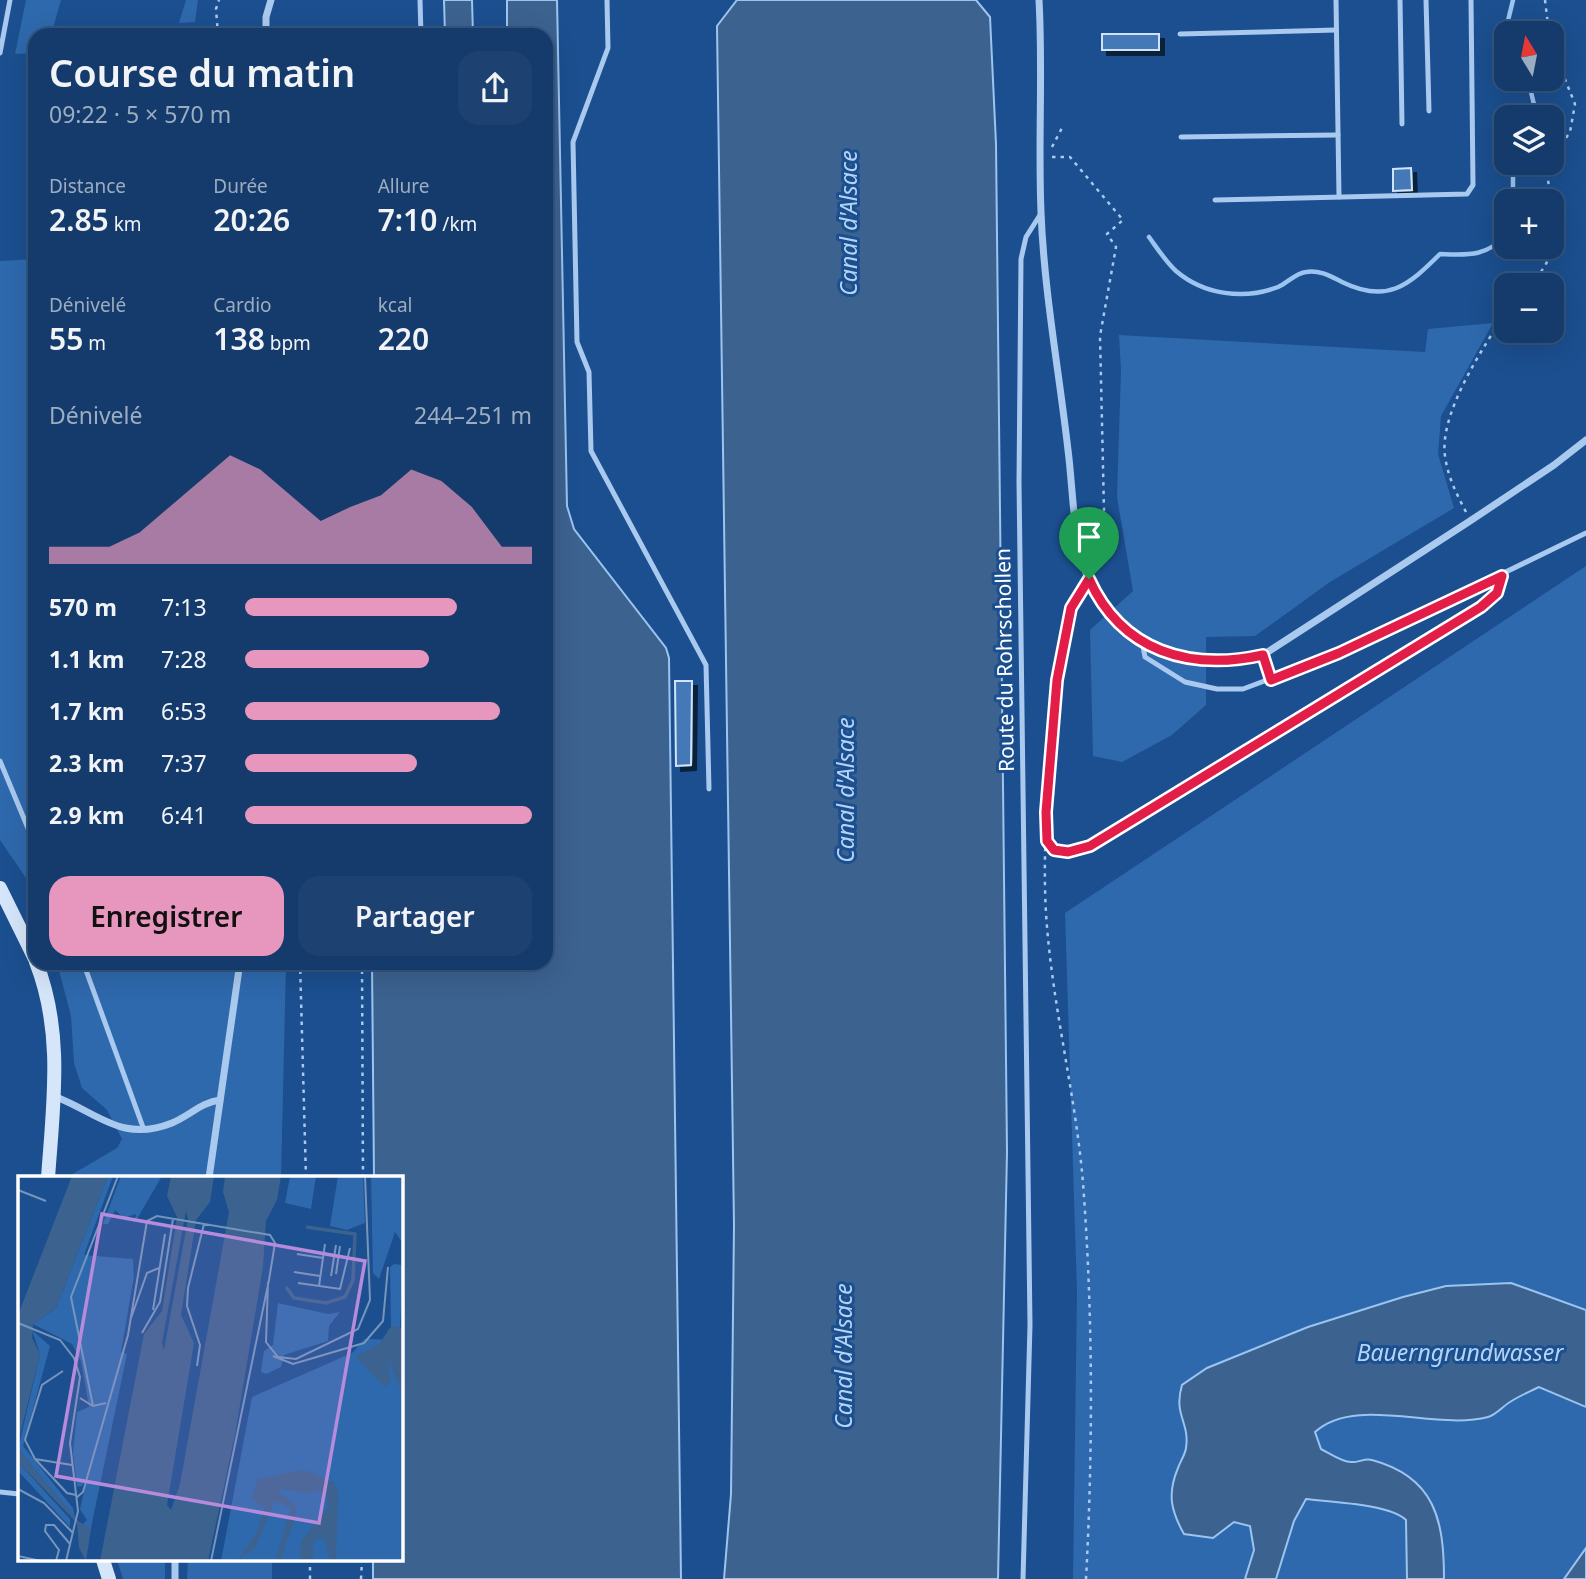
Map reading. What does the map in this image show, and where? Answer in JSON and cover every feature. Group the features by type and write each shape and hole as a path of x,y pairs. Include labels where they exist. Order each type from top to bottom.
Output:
{"street":[{"path":"266,28 271,0"},
{"name":"Route du Rohrschollen","path":"1039,0 1039,127 1047,155 1041,214"},
{"path":"1041,214 1083,557 1089,579 1096,595 1116,620 1142,641 1173,656 1207,662 1233,661 1263,655 1470,521 1554,465 1586,440"},
{"path":"0,888 28,945"},
{"path":"38,970 54,1029 56,1097 48,1176"},
{"path":"209,1176 239,970"},
{"path":"56,1097 105,1124 144,1130 187,1117 209,1101 220,1100"},
{"path":"104,1562 109,1579"}],"lane":[{"path":"0,52 10,0"},
{"path":"420,0 421,28"},
{"path":"607,0 608,48 573,142 577,342 589,372 592,451 706,665 709,789"},
{"path":"1336,0 1339,197"},
{"path":"1400,0 1402,124"},
{"path":"1426,0 1429,111"},
{"path":"1215,200 1466,194 1473,185 1471,0"},
{"path":"1180,34 1336,30"},
{"path":"1181,137 1338,135"},
{"name":"Route du Rohrschollen","path":"1023,1579 1030,1325 1019,482 1021,259 1026,237 1041,214"},
{"path":"1142,641 1145,657 1185,682 1217,689 1243,689 1339,653 1586,533"},
{"path":"1263,655 1271,680"},
{"path":"0,761 28,828"},
{"path":"86,970 144,1130"},
{"path":"0,1492 18,1494"}],"path":[{"path":"217,28 216,9 219,0"},
{"path":"1545,0 1548,21"},
{"path":"1564,76 1576,104 1570,132 1564,142"},
{"path":"1063,125 1047,155 1069,157 1123,219 1107,234 1116,247 1100,336 1102,527 1096,548 1083,557"},
{"path":"1470,521 1450,481 1444,452 1450,415 1494,335"},
{"path":"1047,841 1054,850 1068,852 1090,846 1481,607 1497,593 1502,576"},
{"path":"1086,1579 1091,1485 1083,1181 1047,926 1046,812 1063,641 1071,608 1089,579"},
{"path":"300,970 306,1176"},
{"path":"362,970 363,1176"}],"shaded area":[{"path":"26,0 61,0 53,28 28,28 28,53 15,54"},
{"path":"186,0 198,0 195,22 179,23"},
{"path":"28,259 28,884 0,840 0,261"},
{"path":"1493,323 1441,416 1438,454 1454,508 1330,582 1255,636 1206,637 1206,705 1172,735 1122,762 1093,756 1090,630 1133,591 1117,497 1121,370 1119,335 1425,352 1428,329"},
{"path":"1586,566 1586,1579 1073,1579 1077,1292 1065,913"},
{"path":"59,970 286,970 281,1176 69,1176 117,1148 122,1139 107,1110 82,1088 74,1063 71,1016"},
{"path":"118,1562 165,1562 165,1579 123,1579"},
{"path":"188,1562 272,1562 272,1579 187,1579"}],"water":[{"path":"444,0 472,0 473,28 445,28"},
{"path":"507,0 557,0 567,506 574,529 666,648 669,658 681,1579 373,1579 373,1562 402,1562 402,1176 374,1176 372,970 553,970 553,28 507,28"},
{"name":"Canal d'Alsace","path":"737,0 976,0 990,17 996,144 1007,1152 998,1579 724,1579 731,1494 734,1225 717,26"},
{"name":"Bauerngrundwasser","path":"1511,1283 1586,1310 1586,1407 1539,1387 1488,1417 1445,1420 1352,1416 1332,1421 1315,1432 1321,1449 1332,1455 1347,1462 1369,1460 1393,1468 1410,1477 1422,1490 1432,1504 1438,1520 1442,1538 1444,1579 1407,1579 1406,1520 1387,1510 1374,1507 1306,1499 1294,1521 1276,1579 1245,1579 1254,1550 1250,1526 1234,1522 1213,1538 1184,1534 1172,1502 1172,1486 1185,1453 1187,1439 1179,1404 1182,1385 1207,1368 1308,1327 1403,1297 1446,1286"},
{"path":"1586,1548 1586,1579 1564,1579"}],"building":[{"path":"1102,34 1159,34 1159,50 1102,50"},
{"path":"1411,168 1412,190 1393,191 1393,169"},
{"path":"675,681 692,681 691,765 676,766"}],"waterway":[{"path":"1508,21 1513,0"},
{"path":"1530,91 1534,105"},
{"path":"1513,175 1513,189"},
{"path":"1149,237 1176,271 1187,279 1212,290 1238,294 1265,291 1278,287 1299,274 1311,272 1325,274 1358,288 1384,291 1407,283 1440,254 1476,253 1494,245"}],"route":[{"path":"1502,576 1497,593 1481,607 1090,846 1068,852 1054,850 1047,841 1046,812 1057,680 1063,641 1071,608 1089,579 1096,595 1116,620 1142,641 1173,656 1207,662 1233,661 1263,655 1271,680 1339,653 1502,576"}]}
